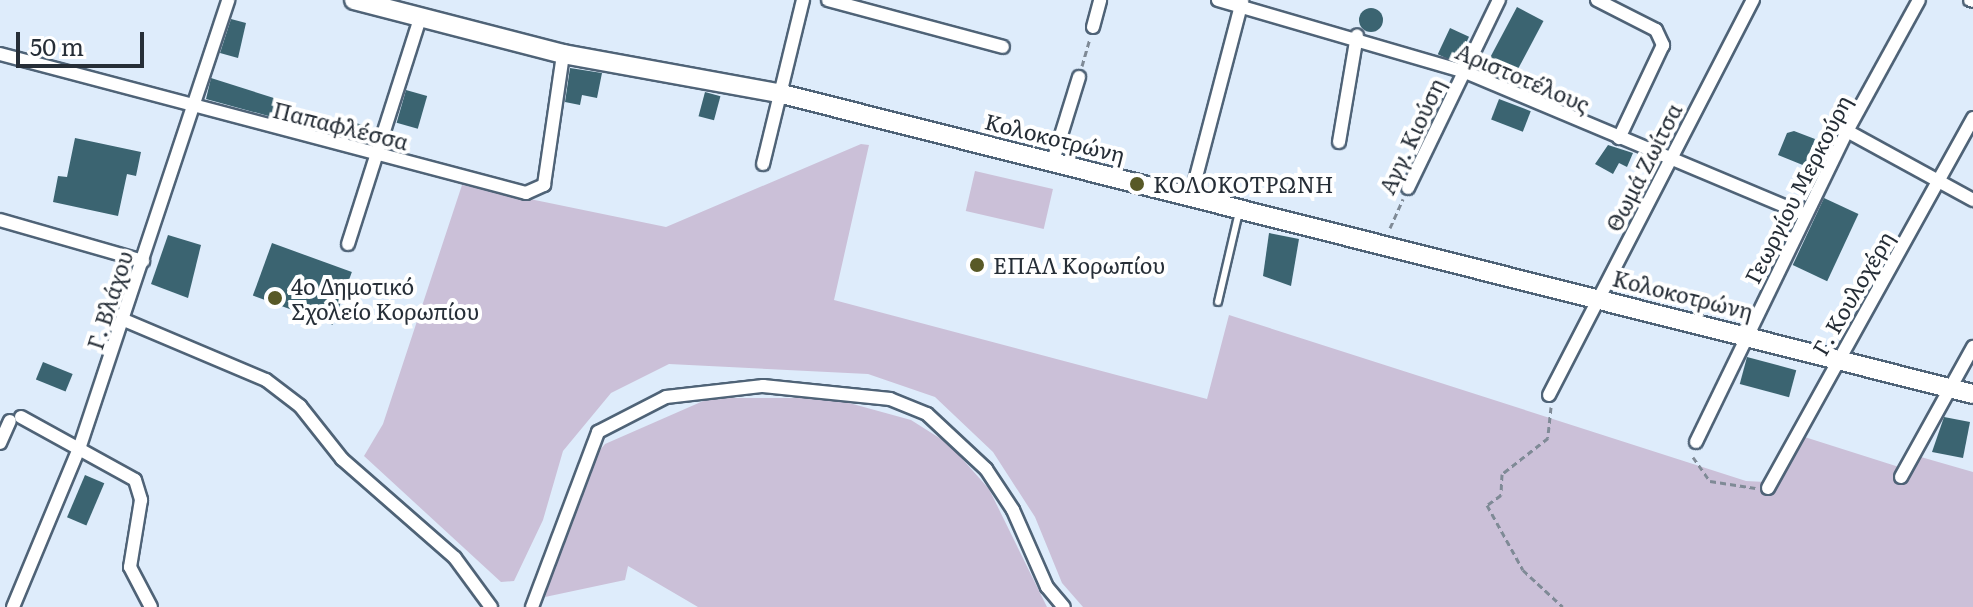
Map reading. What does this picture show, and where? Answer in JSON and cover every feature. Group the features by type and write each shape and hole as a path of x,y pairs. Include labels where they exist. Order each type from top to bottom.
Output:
{"street":[{"name":"Γ. Βλάχου","path":"13,607 80,446 228,0"},
{"name":"Κολοκοτρώνη","path":"354,0 563,54 778,93 1382,247 1838,356 1973,394"},
{"path":"763,164 803,0"},
{"path":"828,0 1003,47"},
{"path":"1093,27 1100,0"},
{"name":"Αριστοτέλους","path":"1218,0 1241,3 1357,36 1463,71 1805,215"},
{"name":"Αγγ. Κιούση","path":"1408,188 1499,0"},
{"path":"1597,0 1617,5 1656,30 1663,45 1619,138"},
{"name":"Θωμά Ζωίτσα","path":"1549,395 1753,0"},
{"name":"Γεωργίου Μερκούρη","path":"1696,442 1847,131 1919,0"},
{"path":"1191,196 1241,3"},
{"path":"348,244 420,18"},
{"path":"1339,142 1357,36"},
{"name":"Παπαφλέσσα","path":"0,54 192,109 537,192 544,185 563,54"},
{"path":"1053,161 1079,77"},
{"name":"Γ. Κουλοχέρη","path":"1768,488 1838,356 1973,118"},
{"path":"1847,131 1973,200"},
{"path":"0,220 143,261"},
{"path":"124,320 266,380 300,406 342,459 455,558 491,607"},
{"path":"1901,477 1973,347"},
{"path":"532,607 598,432 666,397 763,386 890,399 927,414 986,469 1013,510 1047,587 1064,607"},
{"path":"0,443 15,419 80,446 135,480 141,500 130,567 151,607"}],"lane":[{"path":"1218,302 1240,209"}],"path":[{"path":"1079,77 1093,27"},
{"name":"Αγγ. Κιούση","path":"1382,247 1408,188"},
{"path":"1549,395 1548,438 1502,474 1501,495 1487,505 1523,570 1563,607"},
{"path":"1696,442 1697,469 1710,481 1768,488"}],"shaded area":[{"path":"861,144 869,145 834,300 1207,399 1229,315 1746,481 1765,482 1792,433 1899,467 1907,453 1973,472 1973,607 1083,607 1062,583 1035,517 993,452 935,397 868,374 669,364 611,393 563,451 543,520 514,581 501,582 364,456 383,424 462,185 666,227"},
{"path":"975,171 1053,189 1044,229 966,211"},
{"path":"710,398 831,398 911,420 949,444 989,489 1047,607 698,607 628,566 625,580 545,597 591,461 605,444"}],"building":[{"path":"1517,7 1543,21 1512,81 1485,67"},
{"path":"1366,8 1376,8 1383,15 1383,25 1376,32 1366,32 1359,25 1359,15"},
{"path":"231,19 246,23 238,58 220,53"},
{"path":"1450,28 1469,37 1457,63 1438,54"},
{"path":"570,68 602,73 597,98 582,95 580,105 565,102"},
{"path":"211,78 277,99 272,117 206,99"},
{"path":"406,90 427,96 418,129 397,123"},
{"path":"705,92 720,96 714,120 699,116"},
{"path":"1499,99 1531,111 1523,132 1491,120"},
{"path":"337,118 366,126 362,141 333,133"},
{"path":"1794,131 1815,139 1811,149 1822,154 1815,170 1778,155 1787,133"},
{"path":"75,138 141,152 136,176 127,174 118,216 53,202 58,176 67,177"},
{"path":"1608,145 1633,153 1627,167 1619,163 1613,174 1595,164"},
{"path":"1824,198 1858,214 1827,281 1793,265"},
{"path":"1269,233 1299,239 1291,286 1263,276"},
{"path":"168,235 201,245 188,298 151,284"},
{"path":"272,243 352,272 333,325 253,296"},
{"path":"1747,357 1796,370 1789,397 1740,384"},
{"path":"43,362 73,374 66,392 36,380"},
{"path":"1944,417 1970,422 1963,458 1932,452"},
{"path":"85,475 104,483 86,526 67,517"}],"place":[{"name":"ΚΟΛΟΚΟΤΡΩΝΗ","path":"1137,184"},
{"name":"ΕΠΑΛ Κορωπίου","path":"977,265"},
{"name":"4ο Δημοτικό Σχολείο Κορωπίου","path":"275,298"}]}
